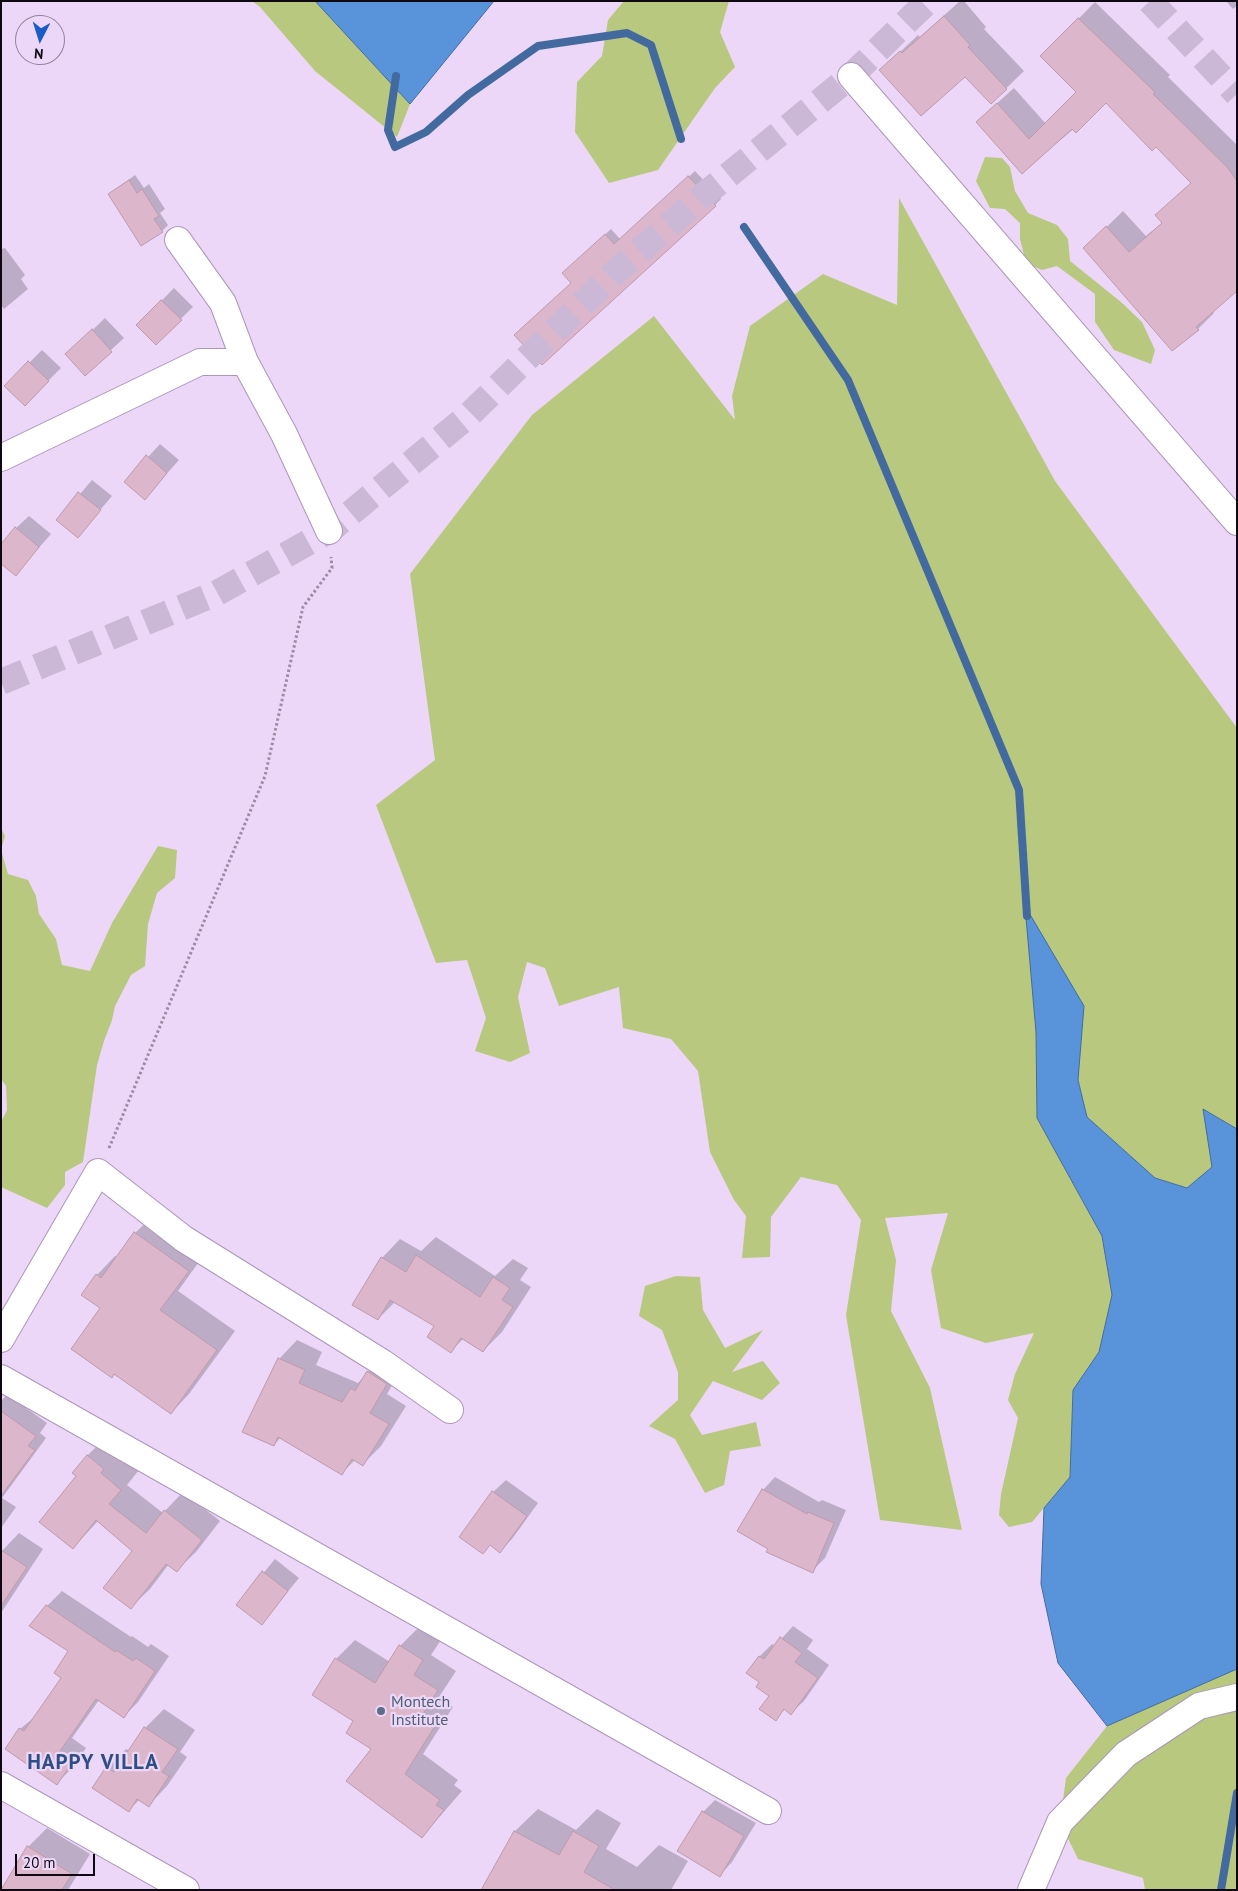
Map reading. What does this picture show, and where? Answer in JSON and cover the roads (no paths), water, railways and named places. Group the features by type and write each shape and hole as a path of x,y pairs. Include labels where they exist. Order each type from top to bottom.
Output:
{"street":[{"path":"851,76 1237,522"},
{"path":"178,240 223,303 245,362 284,434 329,531"},
{"path":"1,458 200,362 245,362"},
{"path":"1,1339 98,1172 184,1239 383,1363 450,1410"},
{"path":"1,1378 768,1811"},
{"path":"1031,1890 1060,1822 1126,1754 1199,1706 1237,1697"},
{"path":"1,1785 186,1890"}],"water":[{"path":"315,1 494,1 410,104"},
{"path":"1025,906 1084,1006 1078,1080 1087,1117 1155,1178 1187,1188 1212,1167 1203,1109 1237,1129 1237,1669 1107,1726 1058,1663 1041,1584 1044,1508 1070,1477 1073,1390 1099,1352 1112,1295 1102,1236 1037,1118 1036,1032"}],"waterway":[{"path":"396,76 388,130 395,147 426,132 468,95 538,46 627,33 651,45 681,139"},
{"path":"744,227 848,380 1019,790 1027,916"},
{"path":"1221,1890 1237,1793"}],"tunnel":[{"path":"1,682 217,593 329,531 468,416 612,275 705,194 851,76 928,1"},
{"path":"1150,1 1237,94"}],"place":[{"name":"Montech Institute","path":"381,1711"}],"district":[{"name":"HAPPY VILLA","path":"93,1763"}]}
